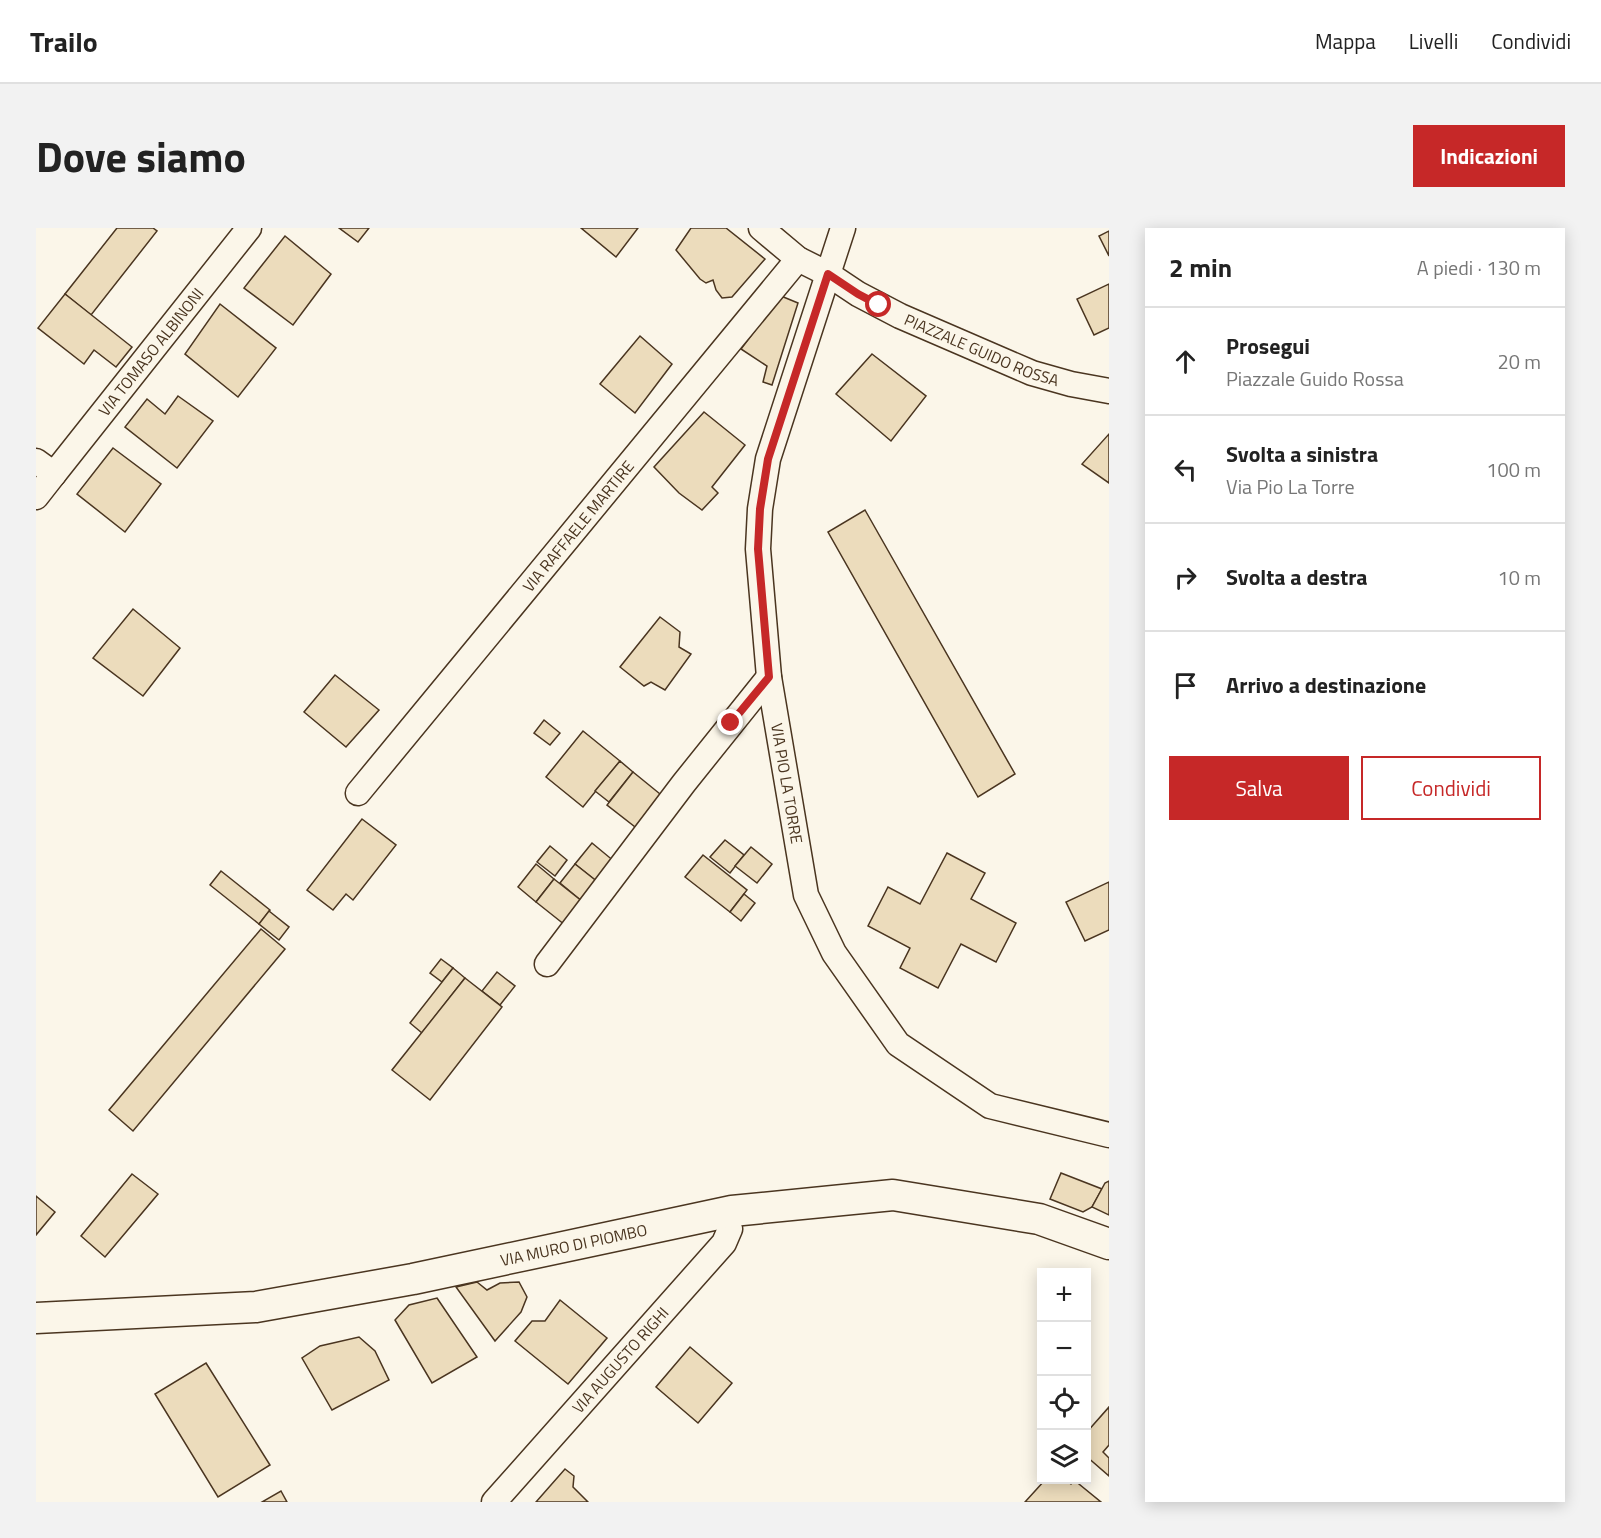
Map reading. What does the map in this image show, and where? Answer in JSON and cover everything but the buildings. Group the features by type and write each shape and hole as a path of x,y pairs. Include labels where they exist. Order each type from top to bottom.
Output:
{"street":[{"name":"VIA TOMASO ALBINONI","path":"36,497 45,468 249,228"},
{"name":"PIAZZALE GUIDO ROSSA","path":"761,228 798,259 900,316 1032,373 1071,384 1109,391"},
{"name":"VIA PIO LA TORRE","path":"843,228 768,459 760,509 758,549 769,677 806,895 834,953 898,1044 990,1106 1109,1135"},
{"name":"VIA RAFFAELE MARTIRE","path":"358,792 798,259"},
{"path":"547,964 684,783 769,677"},
{"name":"VIA MURO DI PIOMBO","path":"36,1318 256,1307 413,1279 723,1213 893,1195 1039,1218 1109,1244"},
{"name":"VIA AUGUSTO RIGHI","path":"494,1502 724,1243 730,1229 723,1213"}],"route":[{"path":"731,723 769,677 758,549 760,509 768,459 828,274 879,305"}]}
